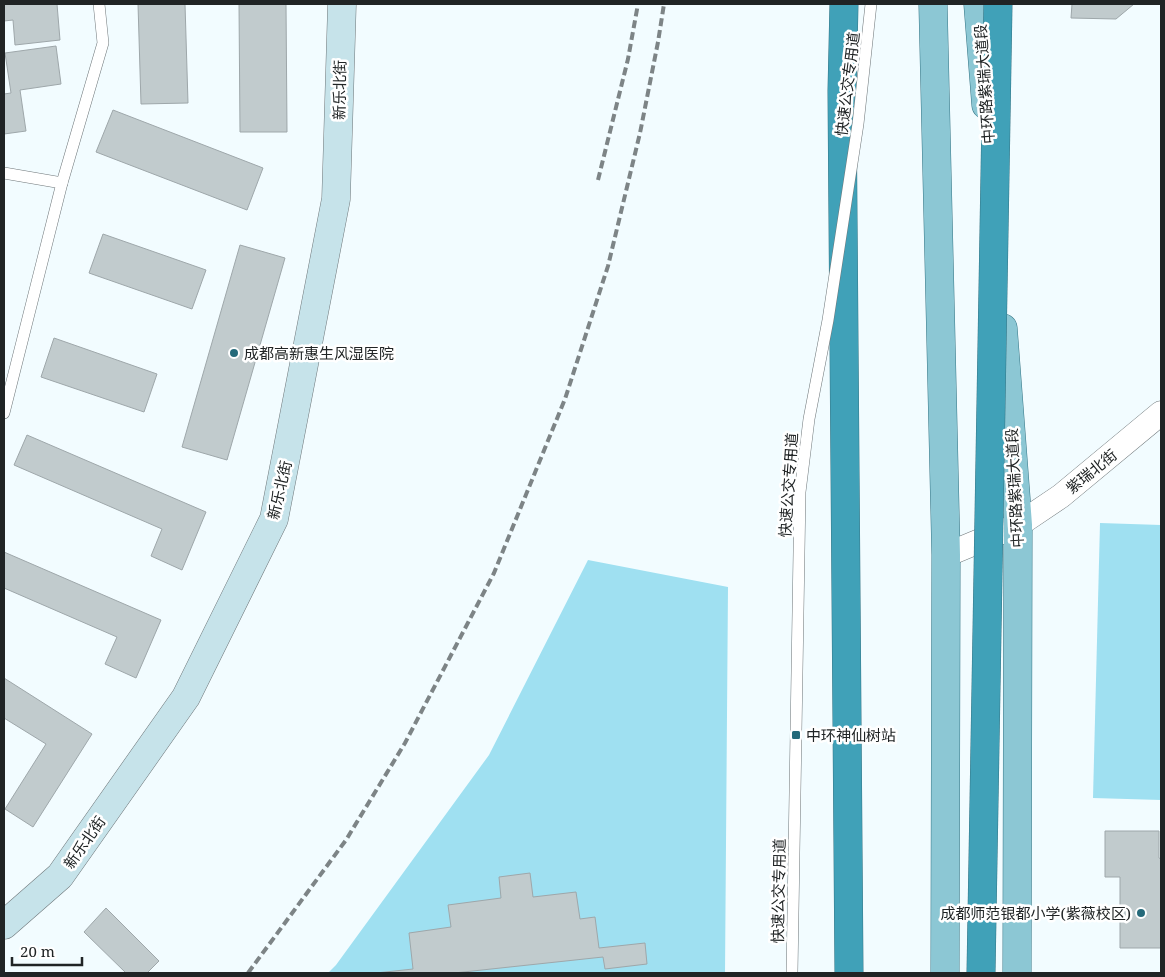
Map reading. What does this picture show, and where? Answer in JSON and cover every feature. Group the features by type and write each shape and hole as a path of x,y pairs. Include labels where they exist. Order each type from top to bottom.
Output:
{"highway":[{"path":"844,4 842,91 848,973"},
{"path":"981,973 998,4"}],"main road":[{"path":"933,4 946,555 945,973"},
{"name":"中环路紫瑞大道段","path":"978,4 1018,525 1017,973"}],"street":[{"name":"新乐北街","path":"4,925 60,876 186,697 274,519 336,199 342,4"},
{"name":"紫瑞北街","path":"946,555 1018,525 1061,496 1161,413"}],"lane":[{"path":"4,413 62,183 103,44 100,4"},
{"name":"快速公交专用道","path":"792,973 800,492 809,419 828,320 858,124 871,4"},
{"path":"4,173 62,183"}],"shaded area":[{"path":"1100,523 1161,525 1161,800 1093,798"},
{"path":"588,560 728,587 725,973 328,973 336,965 489,755"}],"building":[{"path":"4,4 57,4 60,40 15,45 13,20 4,21"},
{"path":"138,4 185,4 188,103 141,104"},
{"path":"239,4 286,4 287,132 240,132"},
{"path":"1072,4 1134,4 1116,19 1071,18"},
{"path":"56,46 61,84 20,90 26,131 4,134 4,94 11,93 5,53"},
{"path":"113,110 263,168 247,210 96,152"},
{"path":"103,234 206,270 192,309 89,273"},
{"name":"成都高新惠生风湿医院","path":"240,245 285,258 227,460 182,447"},
{"path":"54,338 157,374 144,412 41,377"},
{"path":"27,435 206,512 182,570 151,556 162,529 14,465"},
{"path":"4,552 161,620 136,678 105,664 117,637 4,588"},
{"path":"4,678 92,734 33,827 5,809 46,744 4,718"},
{"name":"成都师范银都小学(紫薇校区)","path":"1105,831 1159,831 1159,858 1161,859 1161,948 1120,948 1120,877 1105,877"},
{"path":"530,873 533,897 576,892 580,919 595,917 599,948 645,943 647,964 605,969 603,957 454,973 376,973 413,969 409,933 451,927 448,905 501,898 499,877"},
{"path":"106,908 159,961 147,973 126,973 84,932"}],"railway":[{"path":"598,180 628,59 638,4"},
{"path":"248,973 346,840 405,743 494,573 565,399 608,266 640,133 664,4"}],"place":[{"name":"成都高新惠生风湿医院","path":"234,353"},
{"name":"中环神仙树站","path":"796,735"},
{"name":"成都师范银都小学(紫薇校区)","path":"1141,913"}]}
